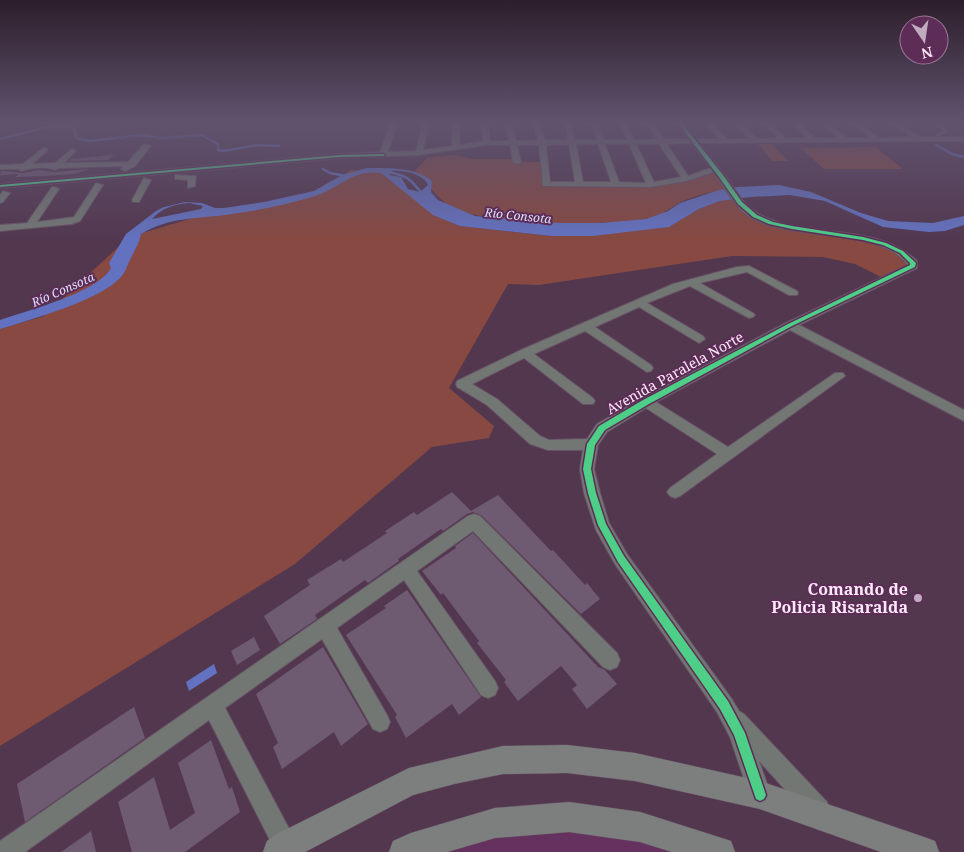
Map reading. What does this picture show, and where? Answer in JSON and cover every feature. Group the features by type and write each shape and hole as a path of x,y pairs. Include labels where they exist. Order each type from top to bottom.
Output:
{"main road":[{"path":"282,849 409,782 503,760 567,759 635,767 760,795 924,852"},
{"path":"404,852 411,848 496,823 569,817 640,827 720,852"}],"street":[{"path":"8,180 30,162"},
{"path":"47,177 62,162"},
{"path":"1,193 121,176 277,162"},
{"path":"544,162 546,184 616,185 651,185 686,179 716,169 710,162"},
{"path":"575,162 580,184"},
{"path":"609,162 616,185"},
{"path":"641,162 651,185"},
{"path":"674,162 686,179"},
{"path":"121,176 125,169 132,164"},
{"path":"0,167 132,164"},
{"name":"Avenida Paralela Norte","path":"591,444 602,428 646,402 790,325 888,280 913,266 899,251 881,243 774,223 756,217 742,207 716,169"},
{"path":"1,193 190,177 193,178 191,186"},
{"path":"136,200 147,180"},
{"path":"0,228 66,222 77,219 99,185"},
{"path":"30,225 55,189"},
{"path":"793,293 750,269 736,270 678,286 638,302 525,352 462,384 492,402 535,440 548,445 591,444 587,469 602,525 621,559 724,705 826,818"},
{"path":"693,283 749,315"},
{"path":"638,302 699,340"},
{"path":"790,325 964,416"},
{"path":"586,326 647,368"},
{"path":"525,352 588,401"},
{"path":"675,492 840,376"},
{"path":"646,402 728,454"},
{"path":"5,852 474,521 610,660"},
{"path":"406,569 488,688"},
{"path":"325,626 380,722"},
{"path":"212,705 282,849"},
{"path":"724,705 738,733 760,795"}],"shaded area":[{"path":"424,162 544,162 546,184 651,185 716,169 730,188 690,198 667,211 644,219 602,223 543,223 513,221 463,212 448,205 431,189 432,181 414,172"},
{"path":"816,162 894,162 903,169 824,169"},
{"path":"350,170 382,171 460,226 551,236 669,227 699,209 720,201 737,198 748,210 764,219 782,225 880,243 913,263 887,280 855,264 823,257 732,256 539,285 508,284 449,388 494,426 489,438 432,447 295,564 0,746 0,329 44,316 129,237 216,211 322,193"},
{"path":"569,817 720,852 404,852"}],"water":[{"path":"367,168 393,168 410,171 425,176 432,181 431,192 438,200 475,216 559,223 601,223 646,219 668,211 680,203 719,190 779,185 811,192 861,213 888,221 933,223 964,216 964,225 945,231 929,232 883,227 825,201 790,195 720,201 699,209 669,227 593,236 551,236 460,226 433,215 381,173 371,173 354,176 324,193 293,202 236,213 182,220 152,228 141,234 124,273 110,286 97,294 64,308 0,329 0,320 61,300 104,277 111,268 109,263 126,234 164,207 185,202 202,203 215,208 224,208 264,202 314,191 342,175","holes":["392,171 417,175 426,181 428,185 420,192 408,189 401,177 389,175","189,203 203,206 201,209 152,219 169,207"]},
{"path":"214,664 217,673 189,691 186,682"}],"building":[{"path":"90,169 74,174 45,176 15,177 19,174 0,175 1,171 23,173 39,170 54,172"},
{"path":"452,492 471,511 498,495 585,585 587,583 600,599 581,614 481,515 473,512 467,514 443,531 441,529 368,583 365,580 315,615 317,619 280,644 264,616 310,585 307,580 341,559 343,562 387,533 385,531 414,512 417,515"},
{"path":"473,533 598,667 605,670 617,684 587,709 572,689 577,685 561,666 518,701 504,682 506,680 477,643 479,641 443,593 441,595 422,571 456,548 455,546"},
{"path":"407,590 481,697 459,715 452,704 406,738 395,717 397,715 346,635 386,608 384,606"},
{"path":"254,637 260,650 237,665 231,651"},
{"path":"323,647 368,724 341,746 334,732 282,769 273,747 278,743 256,694"},
{"path":"134,707 145,738 25,822 17,784"},
{"path":"211,740 229,789 232,787 240,812 185,852 132,852 118,802 154,777 170,830 195,813 178,763"},
{"path":"91,831 96,852 61,852"}],"waterway":[{"path":"323,169 330,173 346,176"},
{"name":"Río Consota","path":"384,171 407,178 424,196"}],"cycle path":[{"path":"0,186 275,162"},
{"path":"709,162 740,203 755,216 771,223 884,244 902,252 913,263 913,266 790,325 646,402 602,428 591,444 587,469 602,525 621,559 724,705 739,733 760,795"}],"place":[{"name":"Comando de Policia Risaralda","path":"918,598"}]}
